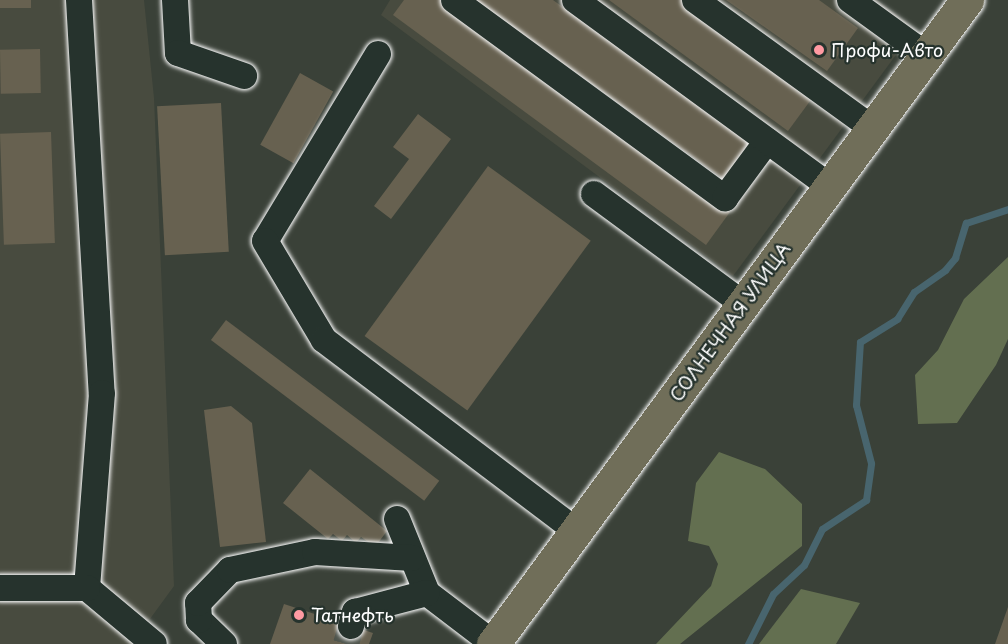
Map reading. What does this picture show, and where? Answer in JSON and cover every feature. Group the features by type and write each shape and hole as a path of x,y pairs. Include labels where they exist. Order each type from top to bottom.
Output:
{"main road":[{"name":"СОЛНЕЧНАЯ УЛИЦА","path":"494,644 967,0"}],"lane":[{"path":"79,0 102,393 87,588"},
{"path":"175,0 178,53 244,76"},
{"path":"454,0 725,198 767,141"},
{"path":"575,0 830,186"},
{"path":"695,0 872,128"},
{"path":"850,0 926,55"},
{"path":"378,54 265,241 324,340 577,531"},
{"path":"594,194 743,304"},
{"path":"397,519 427,593 494,644"},
{"path":"224,644 199,620 198,603 230,570 315,552 412,558"},
{"path":"0,588 87,588 154,644"},
{"path":"351,626 356,612 427,593"}],"shaded area":[{"path":"0,0 144,0 154,98 174,586 147,623 149,644 0,644"},
{"path":"390,0 877,0 915,29 733,276 381,15"}],"green space":[{"path":"1008,257 1008,339 996,365 957,423 918,424 915,375 938,350 964,299"},
{"path":"719,452 765,469 802,504 802,546 680,644 656,644 711,586 718,564 709,546 688,541 696,483"},
{"path":"801,589 860,603 836,644 759,644"}],"building":[{"path":"0,0 31,0 31,8 0,8"},
{"path":"404,0 442,0 730,212 706,245 393,15"},
{"path":"475,0 553,0 751,143 725,180"},
{"path":"609,0 681,0 813,97 788,131"},
{"name":"Профи-Авто","path":"726,0 819,0 858,28 827,71"},
{"path":"40,49 41,93 1,94 0,50"},
{"path":"300,73 333,91 293,163 260,145"},
{"path":"221,103 229,252 165,255 157,106"},
{"path":"418,114 451,139 391,219 374,206 409,159 393,147"},
{"path":"51,132 55,243 4,245 0,134"},
{"path":"488,166 591,241 467,411 365,336"},
{"path":"226,320 439,481 424,501 211,340"},
{"path":"231,406 252,423 266,542 220,547 204,410"},
{"path":"310,469 387,531 375,547 361,537 356,543 347,535 342,541 333,534 328,539 283,503"},
{"name":"Татнефть","path":"284,604 373,633 369,644 270,644"},
{"path":"1008,607 1008,644 995,644"}],"waterway":[{"path":"748,644 773,594 804,565 822,529 866,500 871,463 856,405 860,342 897,319 914,292 945,270 955,258 966,223 1008,209"}],"tunnel":[{"path":"346,644 351,626"}],"place":[{"name":"Профи-Авто","path":"819,50"},
{"name":"Татнефть","path":"299,615"}]}
